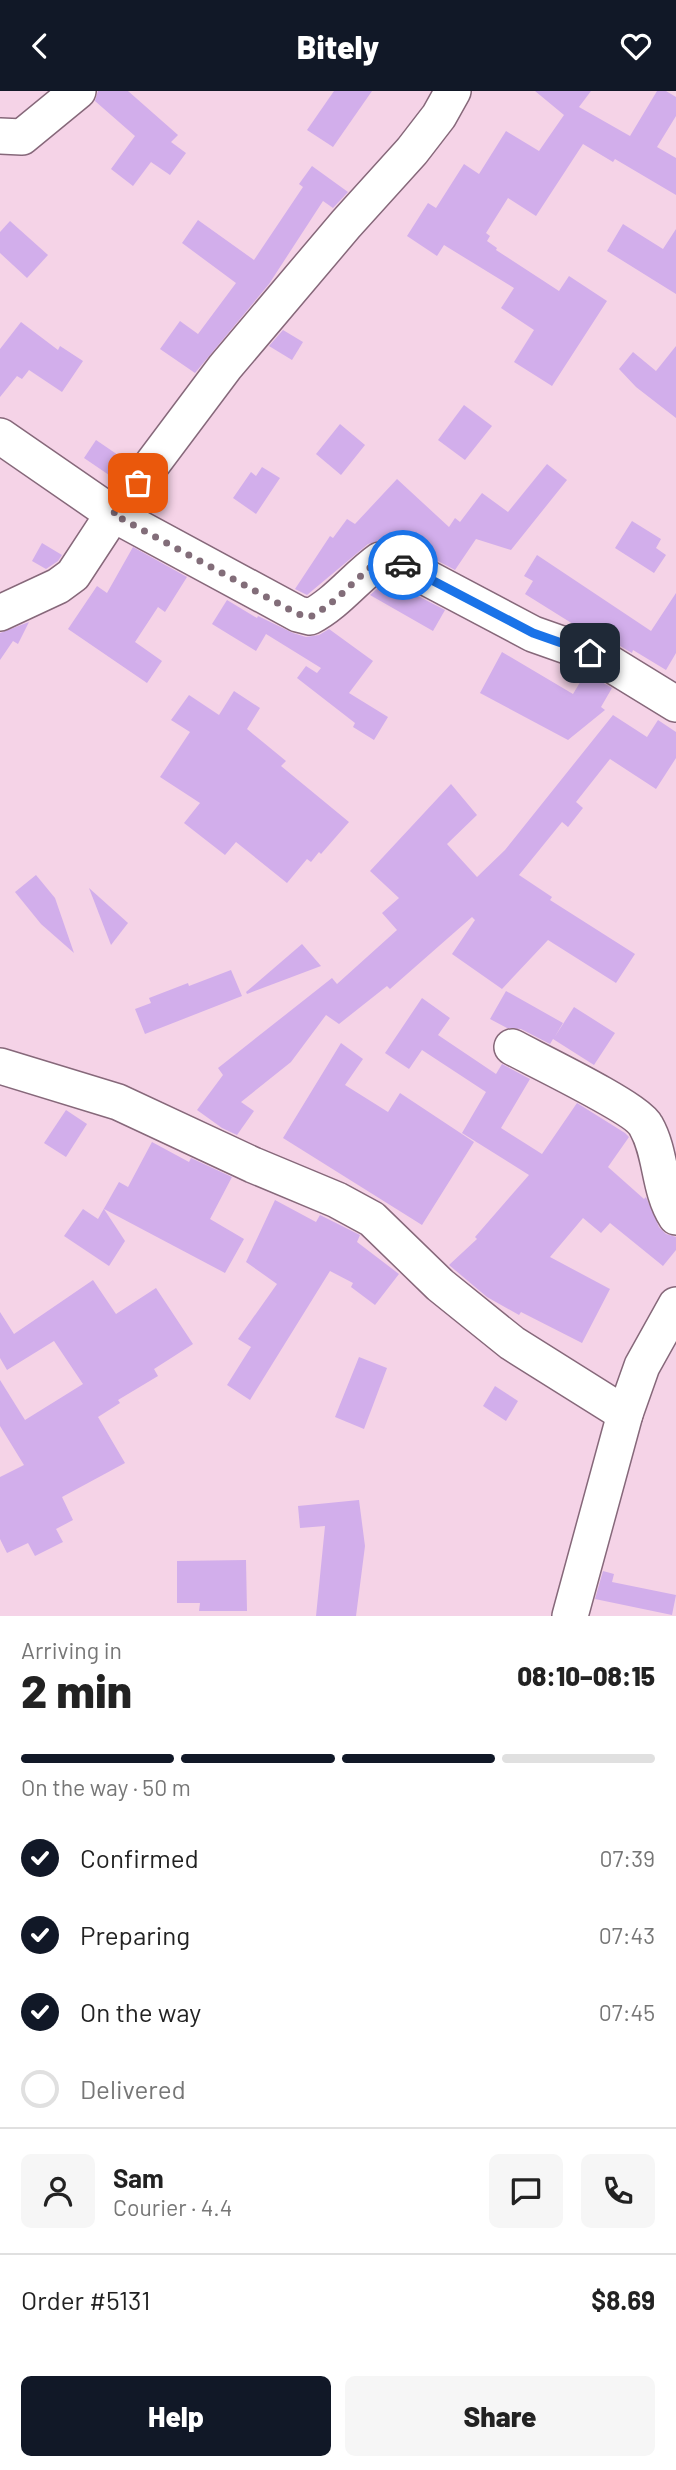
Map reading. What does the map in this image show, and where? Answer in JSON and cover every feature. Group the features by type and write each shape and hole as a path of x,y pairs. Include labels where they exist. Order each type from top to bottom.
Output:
{"street":[{"path":"0,137 22,137 78,91"},
{"path":"0,613 58,586 73,575 113,514 225,367 346,224 412,151 439,116 453,91"},
{"path":"0,436 113,514 298,614 310,617 321,611 380,560 397,562 533,633 601,658 676,704"},
{"path":"512,1047 622,1106 645,1123 668,1205 676,1217"},
{"path":"0,1066 118,1102 253,1165 337,1200 372,1219 440,1286 512,1343 625,1414"},
{"path":"570,1616 625,1414 642,1366 676,1304"}],"building":[{"path":"98,91 128,91 178,135 171,142 186,153 170,175 151,162 133,186 111,169 135,136 95,101"},
{"path":"334,91 372,91 333,147 307,130"},
{"path":"535,91 591,91 579,107 630,136 657,91 666,91 676,97 676,116 657,147 676,158 676,195 615,159 613,162 583,144 536,216 508,198 486,233 490,236 487,241 497,248 496,250 559,291 569,276 607,301 552,386 514,362 534,330 501,308 514,288 444,245 437,256 407,236 428,203 436,208 464,164 479,174 506,131 539,151 564,115"},
{"path":"312,166 348,192 333,208 323,201 269,284 195,373 160,349 180,321 198,334 236,283 182,243 198,220 254,260 303,187 299,184"},
{"path":"10,221 48,255 27,278 0,253 0,232"},
{"path":"623,224 663,249 676,229 676,294 607,251"},
{"path":"21,322 58,350 60,346 83,361 62,392 29,370 22,379 17,376 0,397 0,349"},
{"path":"283,330 303,342 292,360 269,346"},
{"path":"676,346 676,418 636,387 619,369 633,352 656,371"},
{"path":"464,405 492,426 465,460 438,440"},
{"path":"340,424 365,445 341,475 316,454"},
{"path":"96,440 121,457 109,475 84,458"},
{"path":"547,464 567,480 511,550 476,539 455,570 406,544 381,540 368,544 307,595 295,589 330,536 333,538 347,519 355,524 397,479 449,527 455,518 460,522 482,493 508,512"},
{"path":"262,467 280,478 256,514 233,498 251,472 256,476"},
{"path":"632,521 661,539 656,548 666,555 654,573 615,548"},
{"path":"42,543 62,555 46,569 32,561"},
{"path":"133,547 187,577 165,612 158,607 135,642 162,661 147,683 68,629 97,586 107,593"},
{"path":"537,555 651,631 676,593 676,653 666,670 633,650 632,653 608,639 581,629 525,594 533,581 524,576"},
{"path":"386,581 445,610 433,631 370,595"},
{"path":"227,600 257,618 258,616 306,637 319,635 329,629 373,661 349,693 388,717 374,740 353,727 355,723 297,678 306,666 317,673 321,668 266,634 256,651 212,624"},
{"path":"29,622 18,644 13,641 0,660 0,633"},
{"path":"502,652 573,694 585,674 592,676 612,688 601,707 605,710 568,740 480,693"},
{"path":"234,691 260,708 247,729 286,761 281,766 349,822 321,854 319,852 311,862 307,859 287,883 236,842 225,855 184,823 200,803 160,777 190,732 171,720 189,695 219,715"},
{"path":"613,715 647,737 658,720 676,732 676,758 656,789 610,759 576,802 583,808 568,827 562,822 519,875 552,897 550,900 635,954 616,983 548,940 502,989 452,954 475,920 472,917 390,989 387,986 339,1024 326,1015 291,1062 241,1102 254,1111 237,1135 197,1110 223,1075 218,1068 332,978 337,984 397,930 382,913 399,898 370,871 451,784 477,815 447,844 477,877 505,850"},
{"path":"36,875 55,898 74,953 41,924 15,892"},
{"path":"89,888 128,923 111,945"},
{"path":"302,944 321,966 247,994 246,992"},
{"path":"231,970 242,996 145,1034 135,1009 151,1003 149,998"},
{"path":"506,991 563,1023 554,1038 574,1007 615,1033 594,1065 553,1039 550,1044 521,1029 507,1028 490,1019"},
{"path":"422,998 450,1018 438,1035 496,1074 502,1064 530,1079 501,1128 542,1154 577,1103 625,1133 629,1137 608,1167 644,1199 646,1197 659,1227 666,1234 676,1237 676,1250 663,1266 610,1223 601,1233 583,1218 550,1257 610,1289 582,1343 521,1312 519,1315 487,1297 449,1265 477,1239 475,1237 529,1175 462,1133 486,1092 422,1050 409,1069 385,1053"},
{"path":"341,1043 363,1059 345,1085 388,1112 400,1093 474,1142 422,1225 283,1138"},
{"path":"66,1110 87,1124 66,1157 44,1143"},
{"path":"152,1142 189,1162 191,1158 232,1177 210,1219 244,1239 225,1273 104,1209 125,1241 109,1266 64,1236 83,1209 98,1219 119,1182 128,1187"},
{"path":"275,1200 316,1222 320,1215 360,1235 357,1242 399,1274 375,1305 351,1287 353,1283 330,1271 250,1400 227,1385 251,1347 238,1339 277,1284 246,1262"},
{"path":"93,1280 116,1314 156,1288 193,1344 154,1369 158,1376 118,1400 120,1403 98,1417 125,1463 62,1497 73,1520 56,1529 63,1542 35,1556 28,1543 7,1553 0,1539 0,1477 24,1465 0,1426 0,1380 25,1420 83,1384 54,1341 7,1370 0,1358 0,1312 14,1334"},
{"path":"359,1357 387,1368 364,1429 335,1417"},
{"path":"495,1386 518,1401 506,1421 483,1406"},
{"path":"359,1500 365,1546 356,1616 316,1616 325,1526 300,1528 298,1506"},
{"path":"246,1560 247,1611 199,1611 200,1603 177,1603 177,1561"},
{"path":"603,1571 614,1574 612,1582 676,1595 672,1615 595,1599"}],"way so far":[{"path":"138,483 113,514 298,614 310,617 321,611 380,560 403,565"}],"route":[{"path":"403,565 533,633 590,653"}]}
